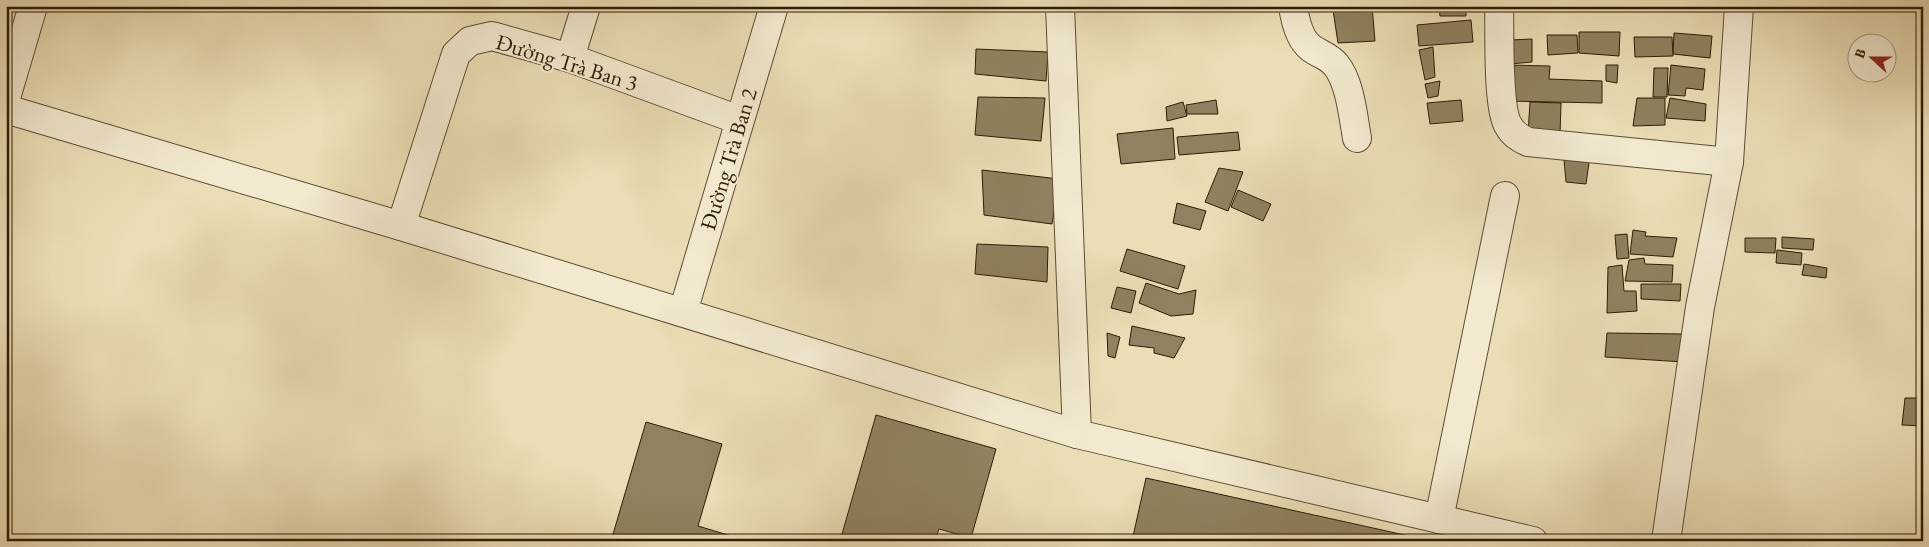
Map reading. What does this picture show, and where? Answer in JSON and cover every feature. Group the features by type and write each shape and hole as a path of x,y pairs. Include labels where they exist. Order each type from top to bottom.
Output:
{"street":[{"path":"6,98 33,6"},
{"path":"570,58 586,6"},
{"name":"Đường Trà Ban 2","path":"682,312 774,6"},
{"path":"1060,6 1077,434"},
{"path":"1293,6 1301,35 1309,47 1330,58 1345,80 1357,138"},
{"path":"1499,6 1502,105 1507,124 1516,136 1528,142 1729,162"},
{"path":"1666,541 1700,307 1729,162 1739,6"},
{"name":"Đường Trà Ban 3","path":"401,226 456,54 470,41 492,36 570,58 739,120"},
{"path":"6,109 401,226 1077,434 1533,541"},
{"path":"1439,519 1505,196"}],"building":[{"path":"1349,6 1372,6 1375,41 1338,43 1333,10"},
{"path":"1439,6 1466,6 1466,16 1440,16"},
{"path":"1471,20 1473,42 1419,46 1417,25"},
{"path":"1579,32 1620,32 1619,56 1579,53"},
{"path":"1674,33 1712,36 1710,58 1673,54"},
{"path":"1547,35 1577,35 1578,53 1548,55"},
{"path":"1634,37 1672,37 1673,56 1635,57"},
{"path":"1532,39 1532,62 1510,64 1511,40"},
{"path":"1433,47 1435,77 1425,80 1419,50"},
{"path":"976,49 1048,52 1046,81 975,74"},
{"path":"1506,65 1550,66 1549,79 1602,81 1602,103 1505,101"},
{"path":"1606,65 1618,65 1617,83 1606,81"},
{"path":"1671,65 1705,69 1703,90 1686,88 1685,96 1668,95"},
{"path":"1654,68 1668,68 1667,97 1653,97"},
{"path":"1440,81 1438,96 1428,98 1425,84"},
{"path":"978,97 1045,98 1041,141 975,135"},
{"path":"1637,98 1665,98 1665,125 1633,126"},
{"path":"1670,98 1706,104 1705,121 1666,118"},
{"path":"1216,100 1218,114 1187,114 1186,105"},
{"path":"1461,100 1463,121 1430,124 1427,103"},
{"path":"1183,102 1187,116 1167,121 1166,107"},
{"path":"1530,102 1561,103 1560,135 1528,134"},
{"path":"1173,128 1175,159 1121,164 1117,134"},
{"path":"1238,132 1240,150 1179,155 1177,137"},
{"path":"1590,156 1586,184 1566,182 1564,160"},
{"path":"1219,168 1243,172 1228,211 1205,202"},
{"path":"982,170 1059,179 1052,224 984,215"},
{"path":"1238,190 1271,204 1263,221 1231,207"},
{"path":"1177,203 1206,211 1200,230 1173,223"},
{"path":"1633,230 1646,232 1645,236 1677,238 1673,257 1630,254"},
{"path":"1627,234 1629,258 1617,259 1615,235"},
{"path":"1782,237 1814,239 1813,250 1782,248"},
{"path":"1745,238 1776,238 1775,253 1745,252"},
{"path":"977,244 1048,247 1047,282 975,274"},
{"path":"1127,249 1185,266 1178,289 1120,271"},
{"path":"1777,250 1802,253 1801,265 1776,263"},
{"path":"1644,258 1645,264 1673,265 1672,282 1625,281 1629,260"},
{"path":"1804,264 1827,268 1826,278 1802,275"},
{"path":"1622,265 1624,291 1636,291 1637,311 1607,313 1608,267"},
{"path":"1146,283 1179,294 1196,290 1193,314 1171,316 1139,303"},
{"path":"1641,284 1681,284 1680,301 1641,299"},
{"path":"1117,287 1136,291 1131,313 1111,308"},
{"path":"1132,326 1185,338 1174,358 1154,353 1154,348 1129,345"},
{"path":"1107,333 1120,337 1115,358 1108,356"},
{"path":"1607,333 1685,334 1684,362 1605,357"},
{"path":"1905,398 1923,398 1923,426 1902,425"},
{"path":"876,415 996,449 971,538 939,529 935,541 840,541"},
{"path":"646,422 722,444 698,526 748,541 611,541"},
{"path":"1146,478 1432,541 1132,541"}]}
